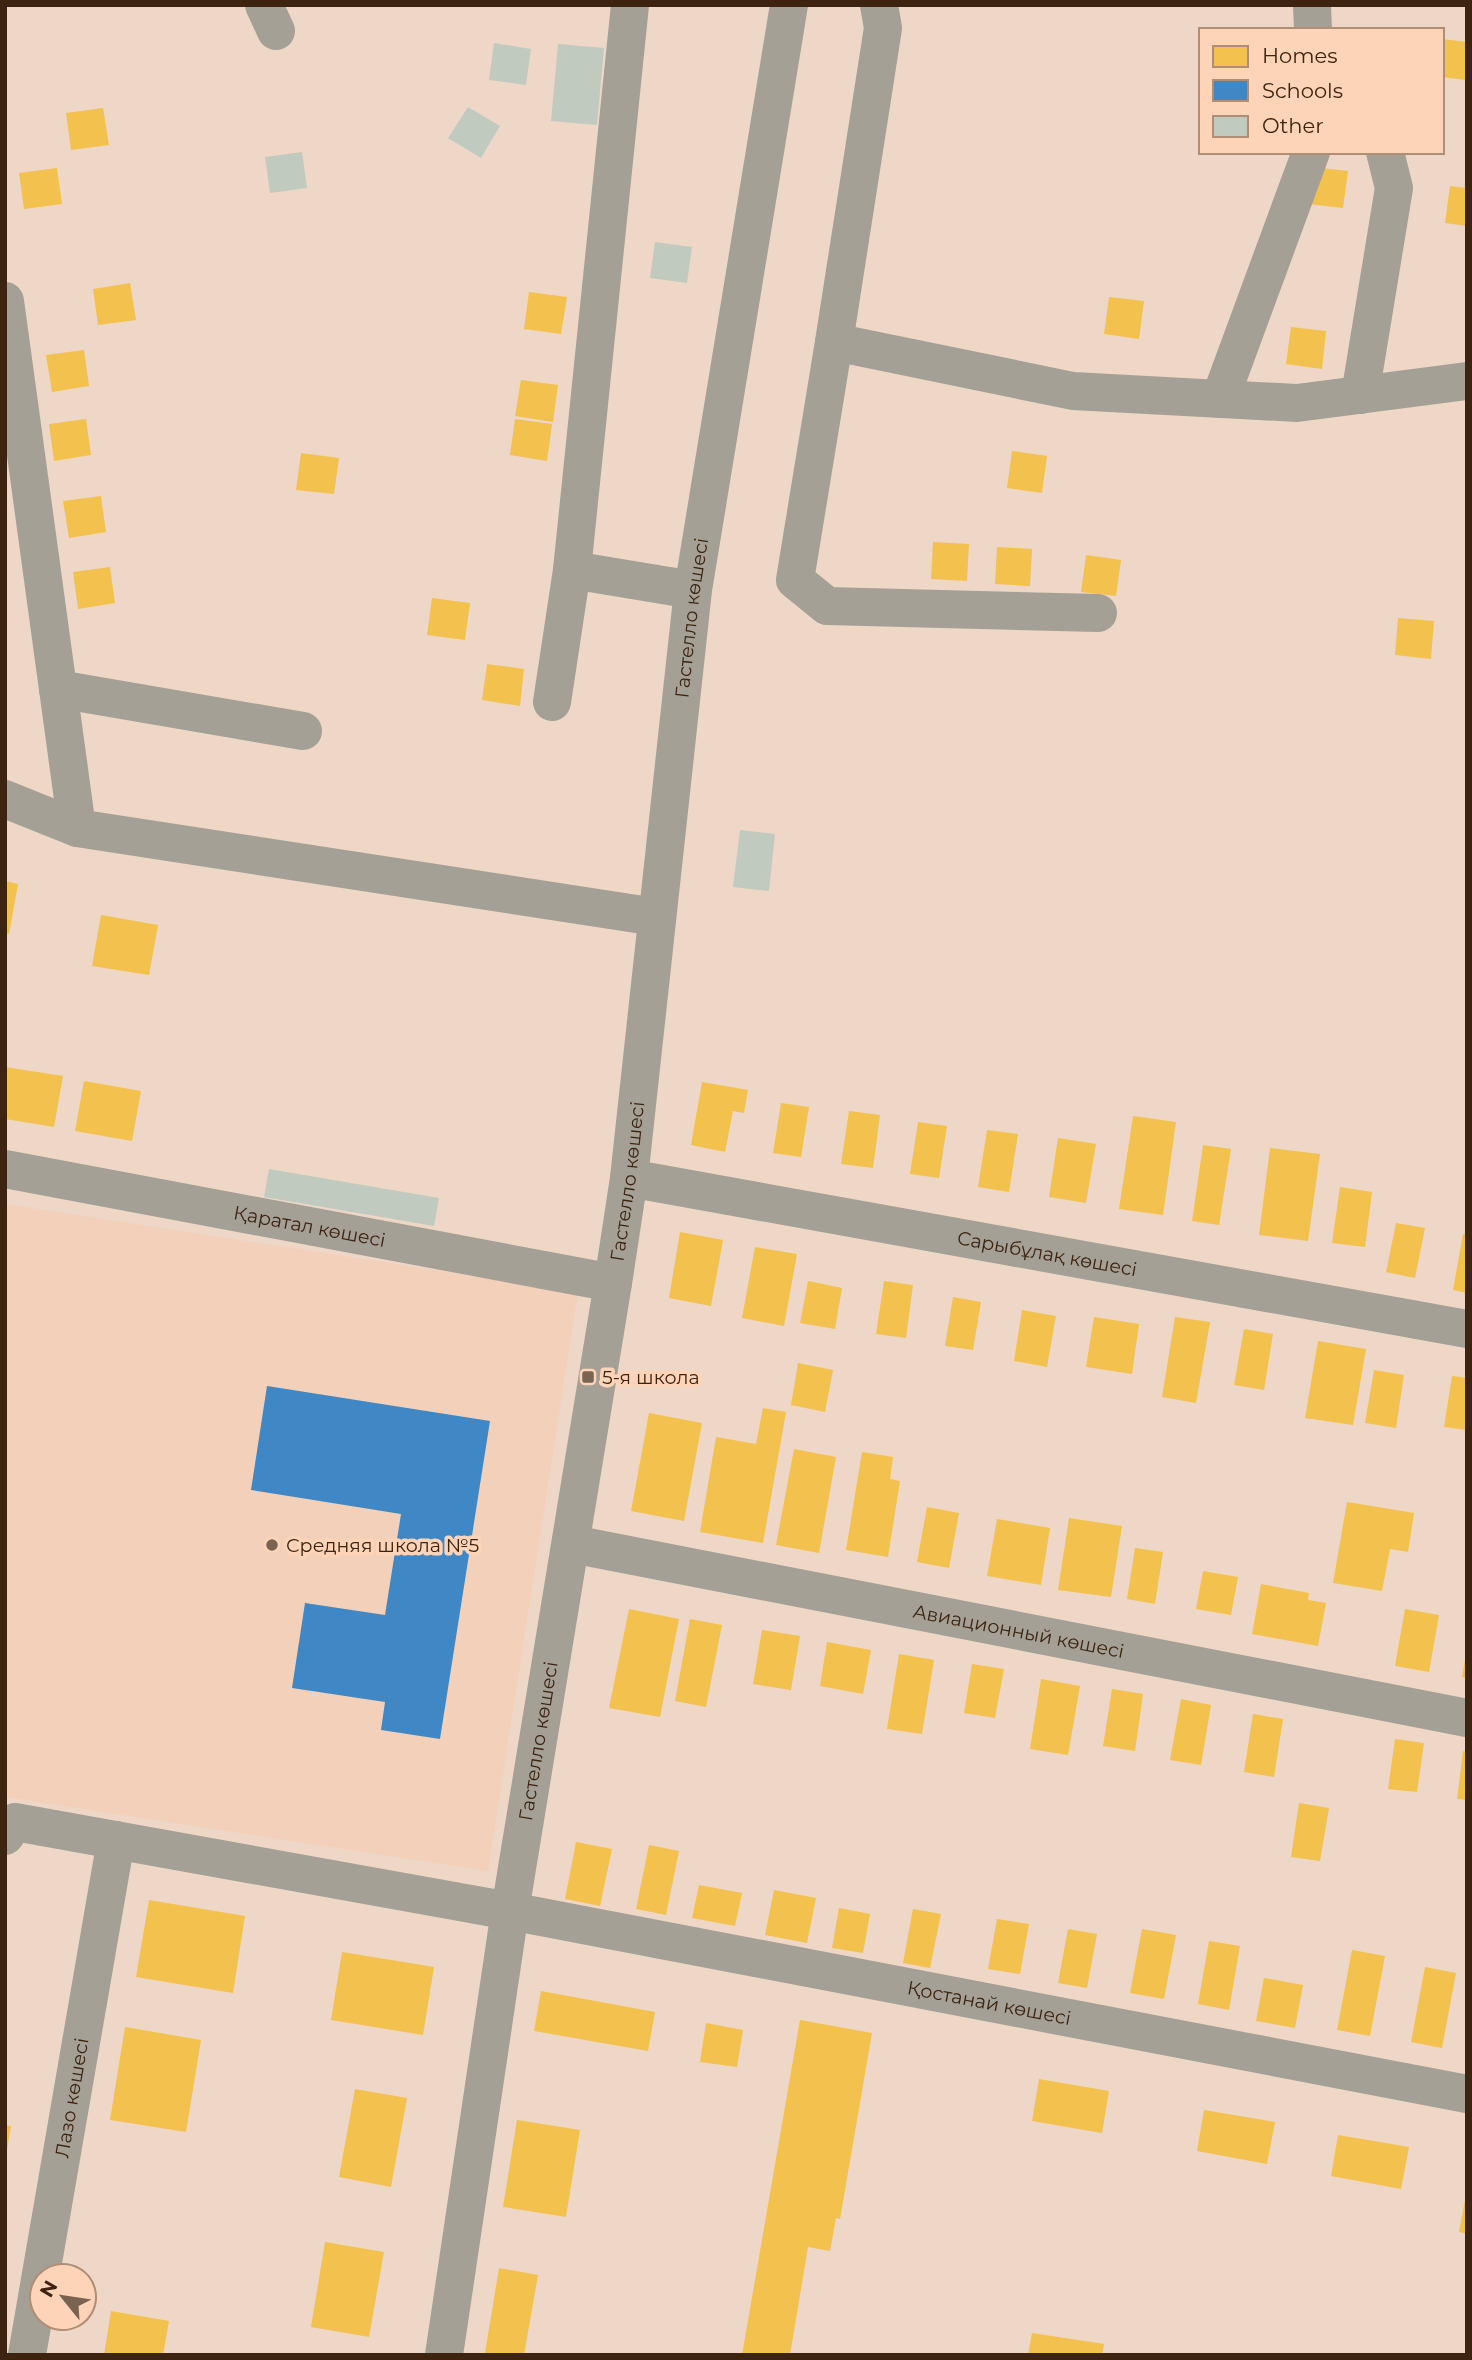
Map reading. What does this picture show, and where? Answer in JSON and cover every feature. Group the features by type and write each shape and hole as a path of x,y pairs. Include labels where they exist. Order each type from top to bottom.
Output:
{"street":[{"path":"552,702 572,570 629,5"},
{"name":"Гастелло көшесі","path":"444,2355 510,1911 572,1544 629,1178 693,590 789,5"},
{"path":"879,5 883,28 795,580 827,606 1098,613"},
{"path":"1312,5 1313,28"},
{"path":"1220,399 1310,154"},
{"path":"1360,395 1394,188 1386,154"},
{"path":"5,301 77,828"},
{"path":"834,342 1073,391 1297,404 1467,381"},
{"path":"572,570 693,590"},
{"path":"58,689 303,731"},
{"path":"5,799 77,828 656,917"},
{"name":"Қаратал көшесі","path":"5,1170 613,1283"},
{"name":"Сарыбұлақ көшесі","path":"629,1178 1467,1329"},
{"name":"Авиационный көшесі","path":"572,1544 1467,1718"},
{"path":"5,1836 15,1822 510,1911"},
{"name":"Лазо көшесі","path":"27,2355 116,1840"},
{"name":"Қостанай көшесі","path":"510,1911 1467,2094"}],"shaded area":[{"name":"Средняя школа №5","path":"5,1204 578,1292 488,1871 5,1797"}],"building: Homes":[{"path":"1444,39 1467,42 1466,80 1444,77"},
{"path":"103,108 109,145 71,150 66,113"},
{"path":"1313,167 1348,171 1343,208 1308,204"},
{"path":"57,168 62,204 24,209 19,173"},
{"path":"1450,186 1467,188 1467,226 1445,223"},
{"path":"130,283 136,320 98,325 93,289"},
{"path":"529,292 567,297 561,334 524,329"},
{"path":"1109,297 1144,301 1139,339 1104,334"},
{"path":"1291,327 1326,331 1322,369 1286,364"},
{"path":"84,350 89,386 52,392 46,355"},
{"path":"521,380 558,385 553,422 515,416"},
{"path":"86,419 91,455 54,461 49,424"},
{"path":"515,419 552,424 547,461 510,455"},
{"path":"1012,451 1047,456 1042,493 1007,488"},
{"path":"301,453 339,458 334,494 296,490"},
{"path":"101,496 106,532 69,538 63,501"},
{"path":"933,542 969,544 967,581 931,579"},
{"path":"997,547 1032,549 1030,586 995,584"},
{"path":"1086,555 1121,560 1116,596 1081,592"},
{"path":"110,567 115,603 78,609 73,572"},
{"path":"432,598 470,603 465,640 427,635"},
{"path":"1398,618 1434,621 1431,659 1395,655"},
{"path":"487,664 524,669 520,706 482,700"},
{"path":"5,881 18,884 9,934 5,933"},
{"path":"101,915 158,925 149,975 92,966"},
{"path":"5,1067 63,1076 54,1127 5,1119"},
{"path":"84,1081 141,1091 132,1141 75,1131"},
{"path":"702,1082 748,1090 744,1113 733,1111 725,1152 691,1145"},
{"path":"781,1103 809,1107 801,1157 773,1153"},
{"path":"849,1111 880,1115 873,1168 841,1164"},
{"path":"1133,1116 1176,1122 1163,1215 1119,1209"},
{"path":"918,1122 947,1126 939,1178 910,1174"},
{"path":"987,1130 1018,1134 1009,1192 978,1187"},
{"path":"1058,1138 1096,1144 1086,1203 1049,1197"},
{"path":"1203,1145 1231,1149 1219,1225 1192,1221"},
{"path":"1270,1148 1320,1154 1308,1241 1259,1235"},
{"path":"1340,1187 1372,1192 1365,1247 1332,1243"},
{"path":"1396,1223 1425,1228 1415,1278 1386,1272"},
{"path":"680,1232 723,1240 711,1306 669,1298"},
{"path":"1463,1234 1467,1235 1467,1293 1453,1290"},
{"path":"755,1247 797,1254 784,1326 742,1318"},
{"path":"808,1281 842,1288 835,1329 800,1323"},
{"path":"884,1281 913,1285 906,1338 876,1334"},
{"path":"953,1297 981,1302 973,1350 945,1346"},
{"path":"1022,1310 1056,1316 1047,1367 1014,1361"},
{"path":"1094,1317 1139,1324 1132,1374 1086,1367"},
{"path":"1175,1317 1210,1322 1196,1403 1162,1397"},
{"path":"1244,1329 1273,1334 1264,1390 1234,1385"},
{"path":"1318,1341 1366,1349 1353,1425 1305,1418"},
{"path":"798,1363 833,1370 825,1412 791,1405"},
{"path":"1374,1370 1404,1375 1396,1428 1365,1423"},
{"path":"1452,1376 1467,1378 1467,1430 1444,1427"},
{"path":"763,1408 786,1412 763,1543 700,1532 716,1437 756,1444"},
{"path":"649,1413 702,1423 684,1521 631,1511"},
{"path":"794,1449 836,1457 819,1553 776,1545"},
{"path":"862,1452 893,1457 890,1479 900,1481 888,1557 846,1550"},
{"path":"1347,1502 1414,1513 1408,1552 1390,1549 1382,1591 1333,1583"},
{"path":"927,1507 959,1513 949,1568 917,1562"},
{"path":"1069,1518 1122,1526 1111,1597 1058,1590"},
{"path":"997,1519 1050,1528 1041,1585 987,1576"},
{"path":"1135,1548 1163,1552 1155,1604 1127,1599"},
{"path":"1203,1571 1238,1577 1231,1615 1196,1609"},
{"path":"1261,1584 1309,1593 1308,1600 1326,1603 1318,1646 1252,1634"},
{"path":"629,1609 679,1619 660,1717 609,1708"},
{"path":"1405,1609 1439,1615 1429,1672 1395,1666"},
{"path":"690,1619 722,1625 706,1707 675,1701"},
{"path":"762,1630 800,1636 791,1690 753,1684"},
{"path":"827,1642 871,1650 863,1694 820,1686"},
{"path":"899,1654 934,1660 922,1734 887,1729"},
{"path":"1467,1660 1467,1678 1462,1677"},
{"path":"972,1664 1004,1669 995,1718 964,1713"},
{"path":"1041,1679 1080,1686 1068,1755 1030,1749"},
{"path":"1112,1689 1143,1694 1135,1751 1103,1746"},
{"path":"1181,1699 1211,1705 1201,1765 1170,1760"},
{"path":"1253,1714 1283,1719 1274,1777 1244,1772"},
{"path":"1395,1739 1424,1743 1417,1792 1388,1789"},
{"path":"1463,1751 1467,1752 1467,1800 1457,1799"},
{"path":"1299,1803 1329,1808 1320,1861 1291,1857"},
{"path":"576,1842 612,1849 600,1906 565,1899"},
{"path":"649,1845 679,1851 666,1915 636,1909"},
{"path":"699,1885 742,1893 735,1926 692,1918"},
{"path":"774,1890 816,1898 807,1943 765,1935"},
{"path":"149,1900 245,1916 233,1993 136,1977"},
{"path":"839,1908 870,1914 863,1953 832,1948"},
{"path":"913,1909 941,1914 930,1968 903,1963"},
{"path":"997,1919 1029,1924 1020,1974 988,1969"},
{"path":"1068,1929 1097,1934 1087,1988 1058,1983"},
{"path":"1142,1929 1176,1935 1164,1999 1130,1993"},
{"path":"1209,1941 1240,1946 1229,2010 1198,2004"},
{"path":"1352,1950 1385,1956 1370,2036 1337,2030"},
{"path":"342,1952 434,1967 423,2035 331,2020"},
{"path":"1425,1967 1456,1973 1442,2048 1411,2042"},
{"path":"1264,1978 1303,1985 1295,2028 1256,2021"},
{"path":"541,1991 655,2012 648,2051 534,2031"},
{"path":"800,2020 872,2033 840,2219 836,2218 830,2251 808,2247 790,2355 742,2355"},
{"path":"706,2023 743,2030 737,2067 700,2062"},
{"path":"125,2027 201,2040 186,2132 110,2120"},
{"path":"1039,2079 1109,2091 1102,2133 1032,2121"},
{"path":"355,2089 407,2098 391,2187 339,2177"},
{"path":"1204,2110 1275,2122 1267,2164 1197,2151"},
{"path":"517,2120 580,2130 566,2217 503,2207"},
{"path":"5,2125 11,2126 7,2150 5,2150"},
{"path":"1338,2135 1409,2147 1401,2189 1331,2176"},
{"path":"1467,2200 1467,2234 1459,2232"},
{"path":"325,2242 384,2252 369,2337 311,2327"},
{"path":"499,2268 538,2275 524,2355 485,2353"},
{"path":"111,2311 169,2321 163,2355 104,2355"},
{"path":"1032,2333 1104,2344 1102,2355 1028,2355"}],"building: Schools":[{"path":"267,1386 490,1421 440,1739 381,1730 385,1702 292,1688 305,1603 385,1615 401,1514 251,1490"}],"building: Other":[{"path":"494,43 531,49 526,85 489,80"},
{"path":"558,44 604,48 597,125 551,121"},
{"path":"468,107 500,126 481,158 448,138"},
{"path":"302,152 307,188 270,193 265,157"},
{"path":"655,242 692,247 687,283 650,278"},
{"path":"740,830 775,834 769,891 733,887"},
{"path":"269,1169 439,1198 434,1226 264,1197"}],"place":[{"name":"5-я школа","path":"588,1377"},
{"name":"Средняя школа №5","path":"272,1545"}]}
